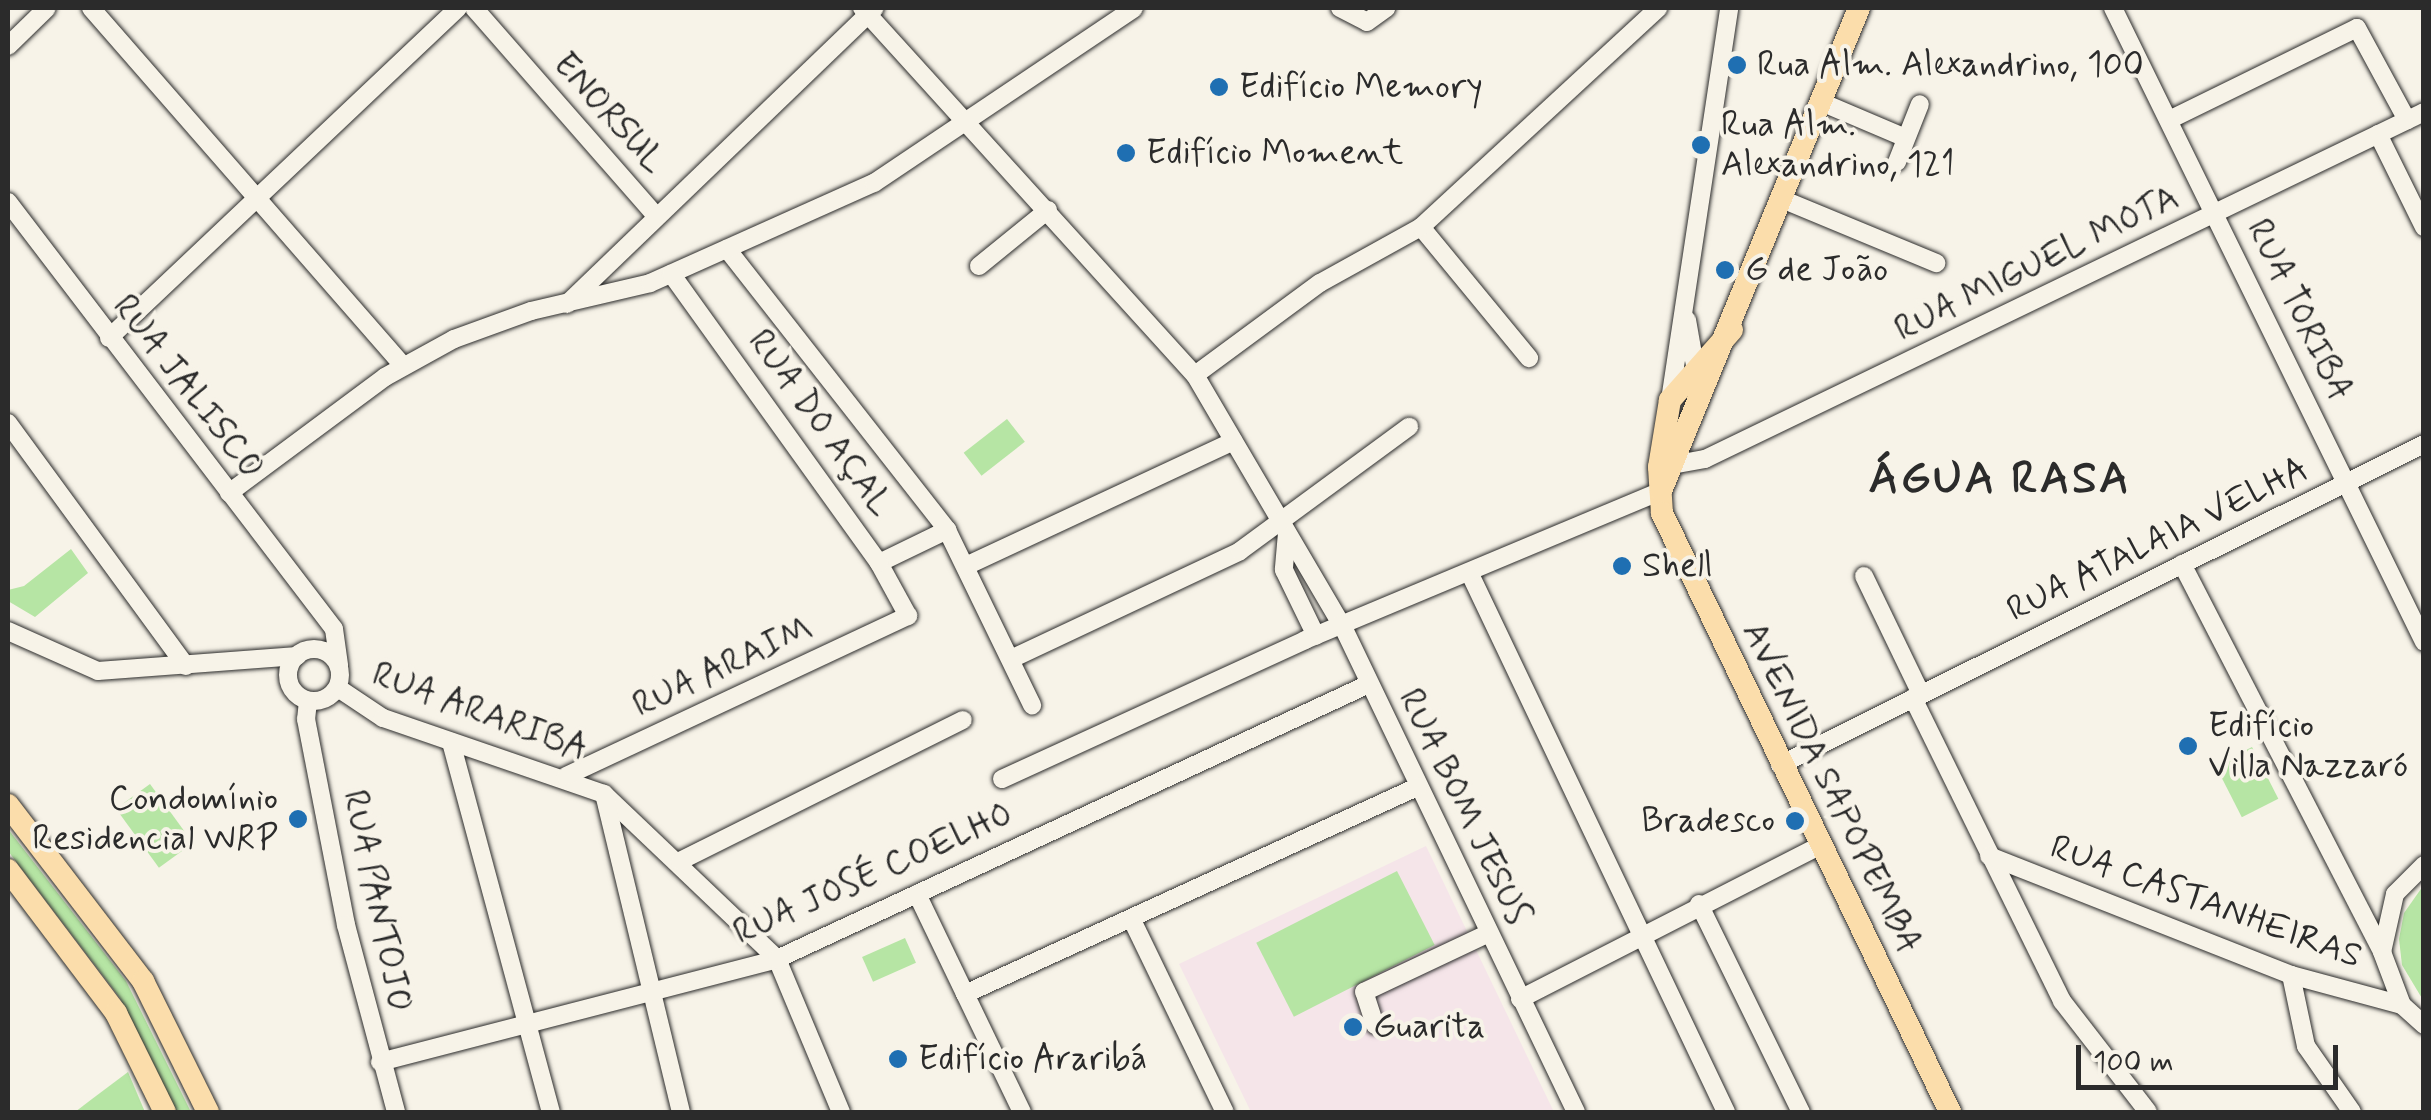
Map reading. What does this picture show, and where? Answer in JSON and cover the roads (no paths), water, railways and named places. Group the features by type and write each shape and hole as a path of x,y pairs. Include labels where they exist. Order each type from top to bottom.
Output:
{"main road":[{"name":"AVENIDA SAPOPEMBA","path":"1667,468 1690,432 1860,8"},
{"name":"AVENIDA SAPOPEMBA","path":"1732,330 1695,366 1670,400 1667,468 1661,491 1664,523 1950,1112"},
{"path":"1690,432 1695,366"},
{"path":"8,805 143,981 208,1112"},
{"path":"8,870 116,1012 165,1112"}],"street":[{"path":"8,46 47,8"},
{"path":"91,8 403,366"},
{"path":"109,338 458,8"},
{"name":"ENORSUL","path":"474,8 656,216"},
{"path":"229,494 403,366 495,322 672,274 874,183 1134,8"},
{"path":"1340,8 1367,22 1386,8"},
{"path":"1195,375 1320,284 1421,227 1658,8"},
{"path":"1670,400 1729,8"},
{"name":"RUA TORIBA","path":"2113,8 2424,642"},
{"path":"567,304 868,10 968,120"},
{"path":"2169,120 2357,28 2415,116"},
{"path":"1821,102 1906,138"},
{"path":"1897,162 1920,104"},
{"name":"RUA MIGUEL MOTA","path":"1667,468 2216,215 2415,116"},
{"name":"RUA BOM JESUS","path":"968,120 1195,375 1343,627 1576,1112"},
{"path":"2378,134 2424,227"},
{"path":"1784,200 1936,263"},
{"name":"RUA JALISCO","path":"8,202 334,629 339,666"},
{"path":"979,266 1048,210"},
{"path":"1421,227 1529,358"},
{"path":"727,249 947,530 968,565 1032,704"},
{"name":"RUA DO AÇAL","path":"672,274 879,562 908,616"},
{"path":"1686,310 1695,366"},
{"path":"8,424 186,666"},
{"path":"1011,659 1284,529 1408,427"},
{"path":"968,565 1234,441"},
{"name":"RUA ATALAIA VELHA","path":"1780,764 2424,444"},
{"path":"1002,779 1316,636 1661,491"},
{"name":"RUA BOM JESUS","path":"1284,529 1284,570 1316,636"},
{"path":"879,562 947,530"},
{"path":"2182,564 2382,952 2402,1005 2424,1024"},
{"path":"1470,574 1638,936 1726,1112"},
{"path":"1864,576 1990,856 2062,1001 2148,1112"},
{"path":"236,663 288,678 308,700 322,700 338,688 339,666 320,650 319,609"},
{"name":"RUA ARAIM","path":"566,776 908,616"},
{"path":"8,631 98,671 236,663 320,650"},
{"path":"288,678 296,656"},
{"name":"RUA JOSÉ COELHO","path":"380,1062 526,1020 649,994 777,959 1370,684"},
{"name":"RUA ARARIBA","path":"338,688 383,718 566,776 604,794 680,861 777,959"},
{"name":"RUA PANTOJO","path":"308,700 306,719 346,925 396,1112"},
{"path":"680,861 964,720"},
{"path":"451,742 551,1112"},
{"path":"965,994 1418,786"},
{"path":"604,794 649,994 681,1112"},
{"path":"1520,999 1819,846"},
{"name":"RUA CASTANHEIRAS","path":"1990,856 2291,975 2402,1005"},
{"path":"2382,952 2395,894 2424,865"},
{"path":"917,894 1022,1112"},
{"path":"1700,904 1801,1112"},
{"path":"1132,920 1225,1112"},
{"path":"1374,1025 1362,1000 1364,992 1489,934"},
{"path":"777,959 841,1112"},
{"path":"2291,975 2306,1046 2352,1112"}],"place":[{"name":"Rua Alm. Alexandrino, 100","path":"1737,65"},
{"name":"Edifício Memory","path":"1219,87"},
{"name":"Rua Alm. Alexandrino, 121","path":"1701,145"},
{"name":"Edifício Moment","path":"1126,153"},
{"name":"G de João","path":"1725,270"},
{"name":"Shell","path":"1622,566"},
{"name":"Edifício Villa Nazzaró","path":"2188,746"},
{"name":"Condomínio Residencial WRP","path":"298,819"},
{"name":"Bradesco","path":"1795,821"},
{"name":"Guarita","path":"1353,1027"},
{"name":"Edifício Araribá","path":"898,1059"}],"district":[{"name":"ÁGUA RASA","path":"2000,480"}]}
